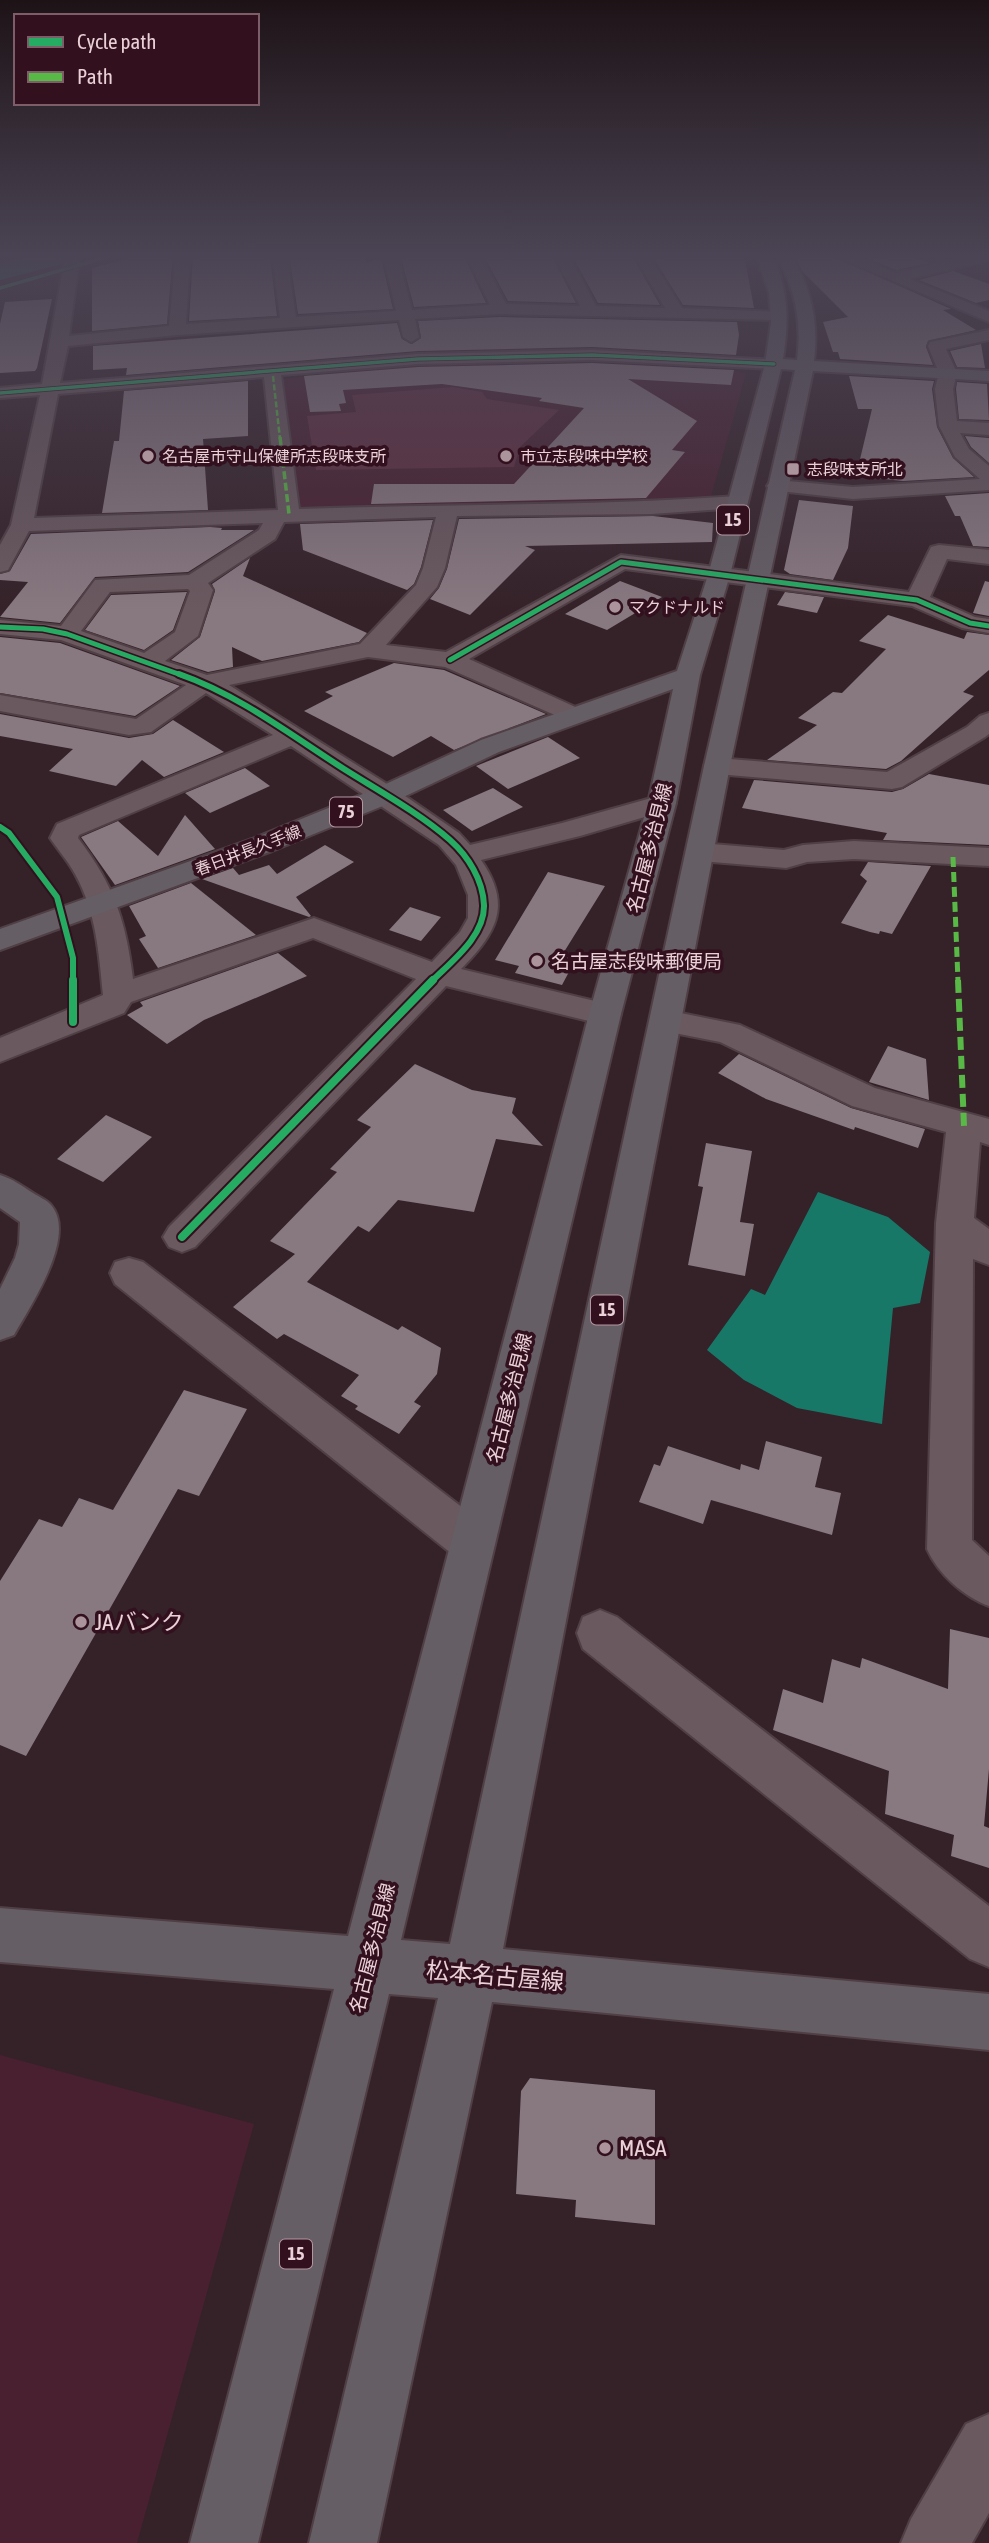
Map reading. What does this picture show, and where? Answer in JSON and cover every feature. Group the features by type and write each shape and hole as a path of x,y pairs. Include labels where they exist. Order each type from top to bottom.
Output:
{"main road":[{"name":"名古屋多治見線","path":"224,2543 605,1014 662,803 688,675 719,575 772,373"},
{"name":"15","path":"343,2543 471,1973 717,766 803,373"},
{"path":"941,373 989,376"},
{"name":"春日井長久手線","path":"0,940 262,845 385,795 490,746 688,675"},
{"path":"0,1189 38,1215 40,1227 39,1244 29,1271 0,1324"},
{"name":"松本名古屋線","path":"0,1935 471,1973 989,2022"}],"street":[{"path":"0,565 22,525 53,373"},
{"path":"0,393 244,373"},
{"path":"948,373 943,380 948,426 959,449 989,475"},
{"path":"67,634 103,585 194,582 267,534 283,515 273,376"},
{"path":"948,426 989,429"},
{"path":"777,486 853,493 989,484"},
{"path":"22,525 448,510 651,508 738,502"},
{"path":"368,650 426,587 434,568 448,510"},
{"path":"917,600 939,552 989,557"},
{"path":"450,660 621,562 917,600 970,623 989,626"},
{"path":"148,661 186,636 202,590 194,582"},
{"path":"0,627 43,629 67,634 148,661 229,695 449,839 466,855 480,882 483,919 439,974 182,1237"},
{"path":"0,704 142,727 205,683 368,650 450,660 573,716"},
{"path":"717,766 892,781 984,729"},
{"path":"0,1051 113,1005 119,995 111,927 104,903 92,877 64,838 67,830 292,736"},
{"path":"466,855 570,830 662,803"},
{"path":"700,852 786,859 795,854 840,850 989,857"},
{"path":"119,995 314,927 414,968 605,1014"},
{"path":"666,1021 728,1033 864,1097 977,1129 955,1223 949,1549 989,1584"},
{"path":"955,1223 989,1250"},
{"path":"129,1273 473,1544"},
{"path":"600,1633 989,1940"},
{"path":"935,2543 989,2446"}],"shaded area":[{"name":"市立志段味中学校","path":"337,373 501,373 504,380 621,385 624,373 746,374 711,496 704,499 296,509 280,379"},
{"path":"453,387 482,392 487,399 559,410 520,447 514,467 316,470 307,416 356,412 352,395"},
{"path":"818,1192 888,1217 930,1252 920,1303 893,1308 882,1424 797,1408 744,1380 707,1350 751,1289 765,1295"},
{"path":"0,2055 254,2124 137,2543 0,2543"}],"building":[{"path":"126,373 154,373 126,375"},
{"path":"346,373 733,373 731,385 628,379 697,421 672,450 685,452 646,498 371,504 374,484 514,484 584,408 539,401 542,398 442,384 343,390 346,403 339,404 341,411 310,412 304,376"},
{"path":"849,376 934,381 932,389 937,427 953,458 974,477 903,481 856,476 872,409 858,409"},
{"path":"248,381 248,436 203,439 208,510 102,513 114,441 119,441 124,391"},
{"path":"957,382 987,384 989,420 959,419"},
{"path":"965,436 989,438 989,463 971,447"},
{"path":"989,493 989,547 973,546 960,516 955,516 945,496"},
{"path":"799,500 853,506 848,548 833,580 790,574 784,570"},
{"path":"653,516 713,523 712,542 525,546 535,550 470,615 430,599 439,588 447,569 459,519"},
{"path":"433,520 421,567 414,584 407,590 303,550 300,524"},
{"path":"222,528 221,530 254,530 188,572 95,577 60,623 0,617 28,582 0,580 0,574 10,571 31,534"},
{"path":"250,558 243,576 367,633 359,642 262,661 232,647 233,667 208,672 171,660 200,637 215,591 212,584"},
{"path":"620,581 662,597 607,630 565,614"},
{"path":"985,581 989,582 989,616 973,613"},
{"path":"187,592 173,630 144,650 85,630 111,595"},
{"path":"785,592 824,597 817,613 777,605"},
{"path":"888,615 964,639 967,632 989,635 989,670 963,692 974,696 901,761 886,769 767,760 817,725 798,718 833,692 842,693 886,649 859,641"},
{"path":"0,637 60,643 180,686 135,716 0,693"},
{"path":"394,663 444,670 546,714 454,750 431,736 393,757 304,711 333,696 325,692"},
{"path":"0,714 129,738 153,734 173,720 224,752 164,777 142,760 116,786 49,771 73,749 0,736"},
{"path":"548,737 580,758 508,789 476,766"},
{"path":"245,768 270,786 210,813 185,793"},
{"path":"929,774 989,785 989,845 883,840 887,833 742,808 754,780 892,792 903,789"},
{"path":"493,788 523,807 472,831 443,810"},
{"path":"185,815 215,849 115,885 81,837 118,821 158,856"},
{"path":"325,845 354,862 296,897 311,916 309,917 202,879 233,868 239,875 269,865 277,874"},
{"path":"868,862 931,866 892,934 880,931 879,934 841,923 867,881 860,875"},
{"path":"548,872 605,886 564,952 578,955 562,985 515,973 519,966 495,960"},
{"path":"191,883 256,935 158,968 139,939 146,936 129,906"},
{"path":"410,907 441,917 421,941 389,930"},
{"path":"278,953 307,976 204,1020 167,1044 127,1015 143,1006 140,1002"},
{"path":"888,1046 926,1059 929,1100 869,1082"},
{"path":"739,1054 851,1108 925,1129 918,1148 855,1127 854,1130 766,1099 718,1073"},
{"path":"415,1064 472,1090 516,1098 512,1113 543,1146 496,1139 474,1212 398,1200 369,1232 358,1226 307,1282 398,1330 402,1326 441,1348 437,1374 414,1402 421,1406 399,1434 355,1409 358,1406 341,1396 359,1375 284,1334 277,1339 233,1307 295,1254 270,1241 337,1172 330,1169 371,1127 357,1120"},
{"path":"106,1115 152,1137 103,1182 57,1159"},
{"path":"706,1143 752,1151 740,1222 754,1224 745,1276 688,1265 703,1187 698,1186"},
{"path":"184,1390 247,1409 199,1496 178,1489 26,1756 0,1745 0,1581 39,1519 62,1527 79,1498 113,1510"},
{"path":"766,1441 822,1457 815,1487 841,1493 832,1535 711,1500 703,1524 639,1502 654,1464 660,1466 668,1446 740,1470 741,1464 759,1470"},
{"path":"950,1629 989,1638 989,1769 984,1826 989,1828 989,1868 951,1856 954,1835 885,1814 889,1771 773,1730 783,1689 823,1703 832,1659 860,1668 862,1658 948,1689"},
{"path":"530,2078 655,2090 655,2225 575,2217 576,2200 516,2194 521,2091"}],"marked path":[{"path":"273,376 289,514"},
{"path":"953,857 964,1126"}],"cycle path":[{"path":"0,393 250,373"},
{"path":"450,660 621,562 917,600 970,623 989,626"},
{"path":"0,627 43,629 67,634 205,683 229,695 449,839 464,855 476,874 483,895 481,924 464,947 182,1237"},
{"path":"0,827 9,833 57,897 73,958 73,1022"}],"place":[{"name":"名古屋市守山保健所志段味支所","path":"148,456"},
{"name":"市立志段味中学校","path":"506,456"},
{"name":"志段味支所北","path":"793,469"},
{"name":"マクドナルド","path":"615,607"},
{"name":"名古屋志段味郵便局","path":"537,961"},
{"name":"JAバンク","path":"81,1622"},
{"name":"MASA","path":"605,2148"}]}
